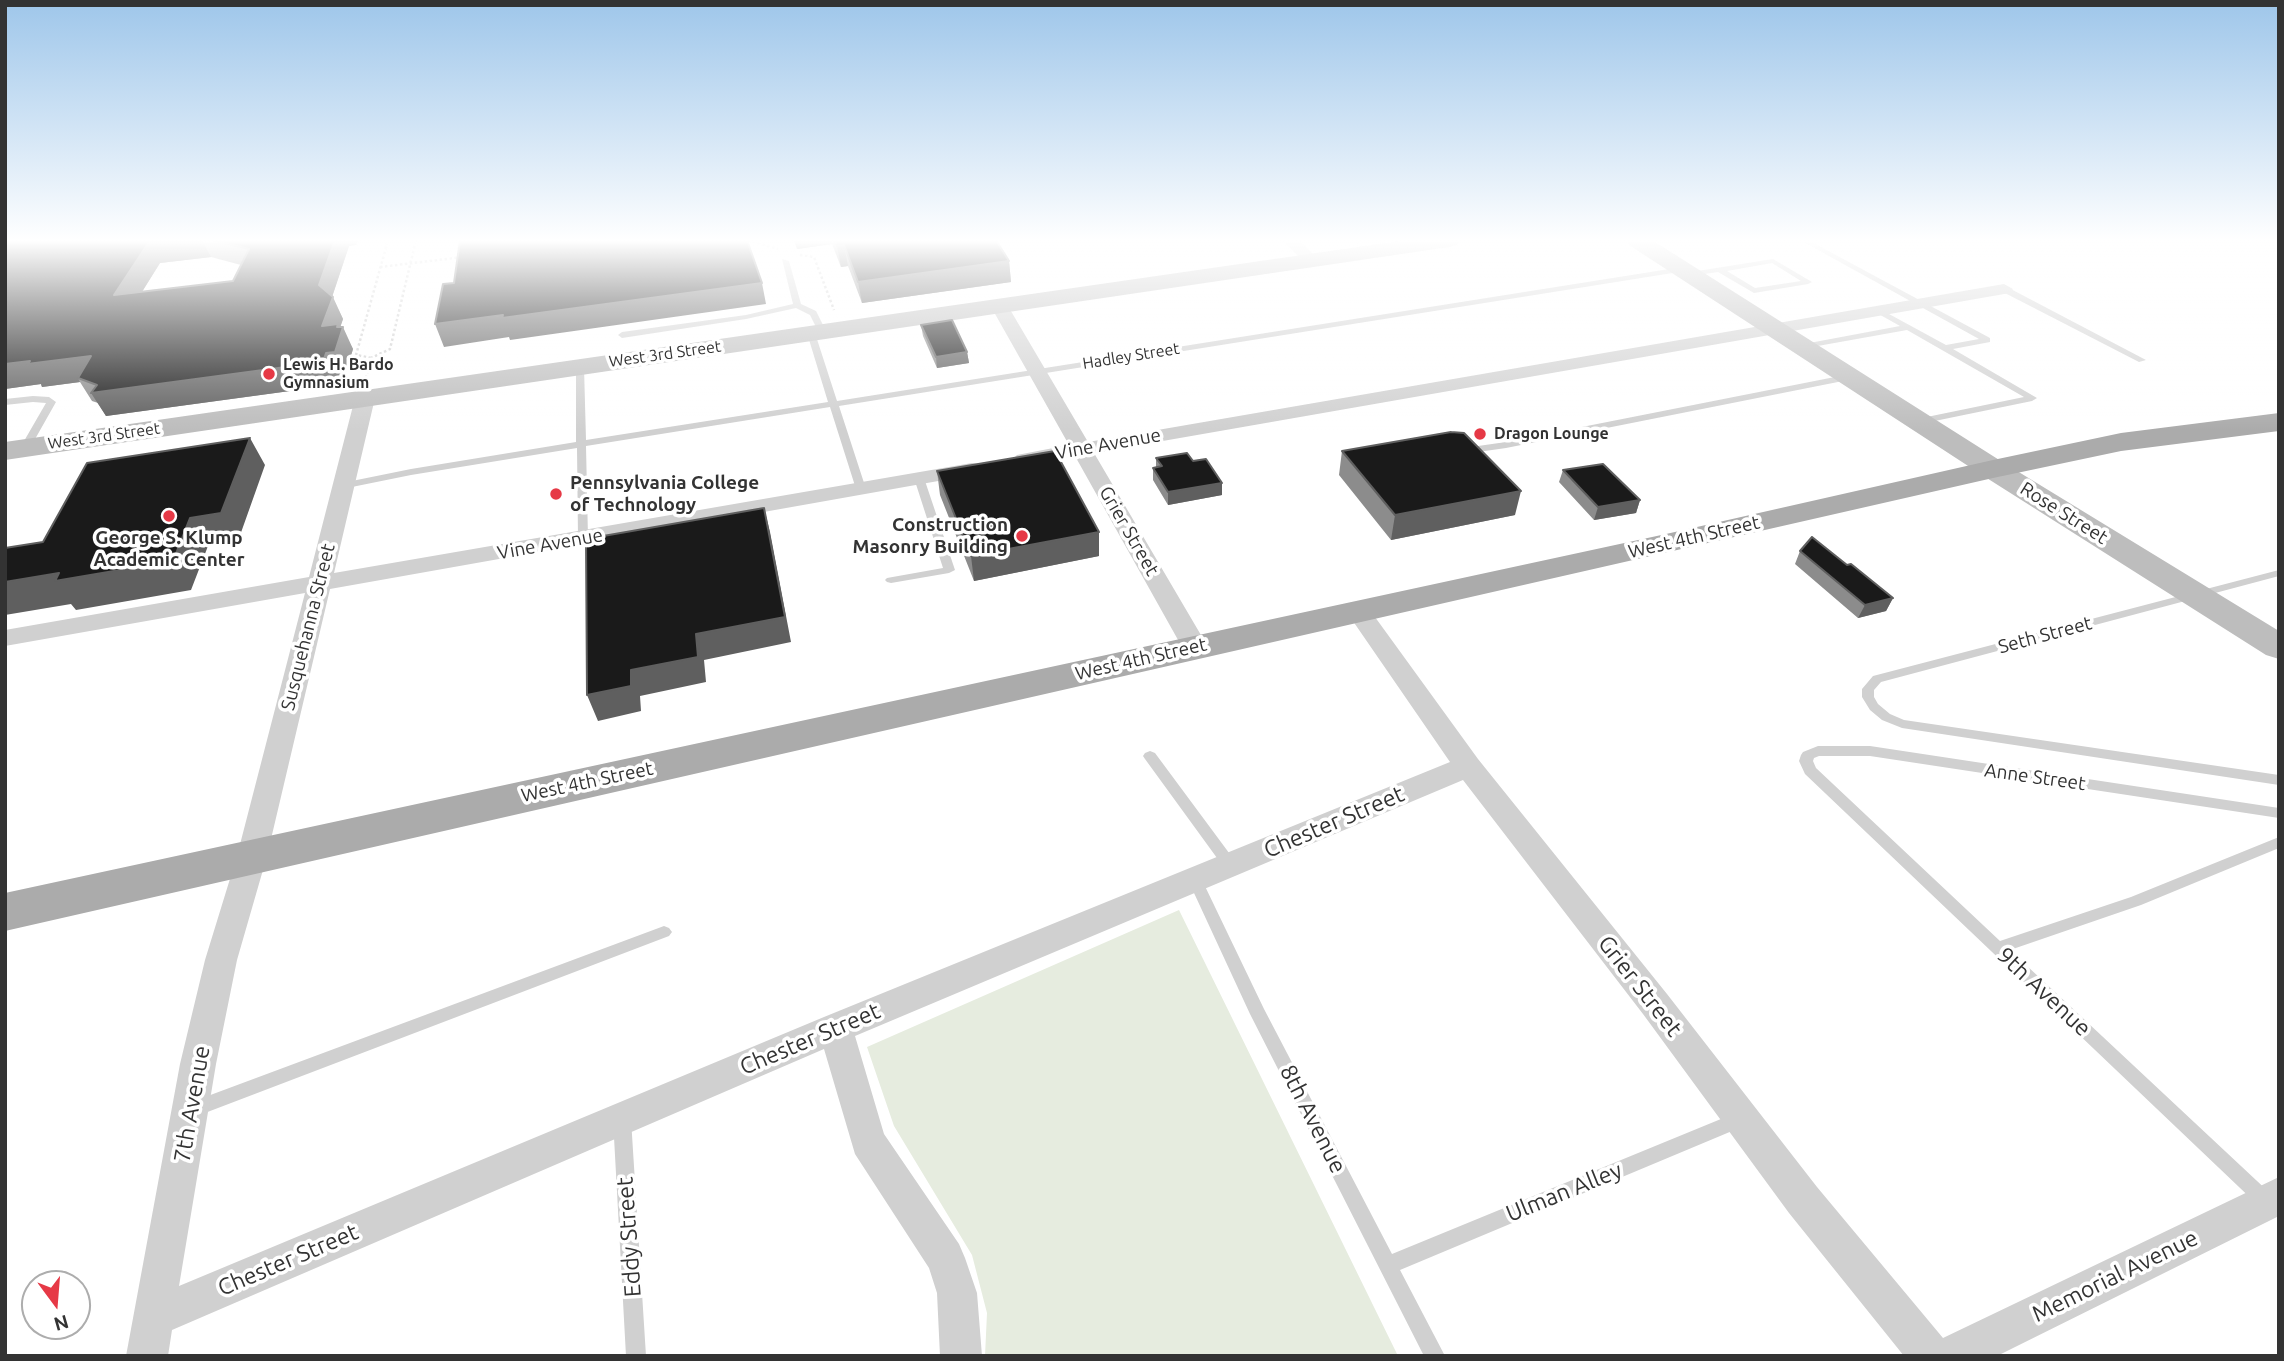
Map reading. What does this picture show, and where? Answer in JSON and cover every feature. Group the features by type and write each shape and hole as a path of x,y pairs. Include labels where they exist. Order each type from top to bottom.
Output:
{"main road":[{"name":"West 3rd Street","path":"15,449 364,392 580,367 1009,304"},
{"name":"Rose Street","path":"1736,304 1993,469 2279,647"},
{"name":"West 4th Street","path":"5,912 1993,469 2121,443 2279,422"}],"street":[{"name":"Vine Avenue","path":"5,638 1916,304"},
{"name":"Grier Street","path":"999,305 1195,647"},
{"name":"Susquehanna Street","path":"252,856 364,392"},
{"name":"Grier Street","path":"1357,611 1468,766 1655,1004 1803,1200 1931,1356"},
{"name":"Chester Street","path":"155,1317 836,1028 1468,766"},
{"name":"7th Avenue","path":"147,1356 190,1111 221,960 252,856"},
{"path":"836,1028 869,1142 945,1258 957,1293 961,1356"},
{"name":"Memorial Avenue","path":"1951,1356 2275,1204"}],"lane":[{"name":"Hadley Street","path":"342,486 581,444 1475,304"},
{"path":"1920,304 1987,340 1945,348"},
{"path":"2032,304 2143,360"},
{"path":"622,335 746,317 797,305 813,313 832,404 861,489"},
{"path":"1878,310 2032,398 1920,421"},
{"path":"1804,346 1909,327"},
{"path":"580,367 583,538"},
{"path":"1455,452 1506,445 1850,377"},
{"path":"5,402 46,399 51,402 15,449"},
{"path":"891,580 949,570 919,478"},
{"name":"Seth Street","path":"1902,724 1886,717 1874,707 1868,697 1871,683 2279,573"},
{"name":"Anne Street","path":"1902,724 2279,780"},
{"name":"Anne Street","path":"1810,771 1806,761 1808,755 1818,751 1870,751 2279,813"},
{"path":"1150,755 1230,865"},
{"name":"9th Avenue","path":"1810,771 2275,1204"},
{"path":"1997,948 2136,901 2279,842"},
{"name":"8th Avenue","path":"1195,880 1258,1014 1435,1356"},
{"path":"190,1111 664,932"},
{"name":"Eddy Street","path":"622,1119 636,1356"},
{"name":"Ulman Alley","path":"1389,1265 1740,1119"}],"path":[{"path":"370,304 356,355 372,358 390,349 401,304"},
{"path":"364,392 372,358"}],"shaded area":[{"path":"1179,910 1398,1356 985,1356 987,1313 972,1255 894,1126 867,1047"}],"building":[{"path":"5,304 331,304 322,326 338,324 337,327 343,327 335,352 326,353 323,362 91,393 97,385 78,378 91,356 5,364"},
{"path":"439,304 610,304 502,318 503,315 435,324"},
{"path":"952,320 967,352 936,357 921,325"},
{"path":"1451,432 1464,433 1521,491 1395,515 1342,451"},
{"path":"250,438 221,513 190,518 173,561 55,581 59,573 5,582 5,548 43,542 87,463"},
{"name":"Construction Masonry Building","path":"1055,451 1099,532 971,556 937,471"},
{"path":"1187,453 1193,461 1206,459 1222,483 1168,492 1153,468 1162,466 1156,458"},
{"path":"1603,464 1640,500 1598,507 1563,470"},
{"path":"764,508 785,617 696,634 698,657 631,670 631,686 587,695 586,539"},
{"path":"1812,537 1893,598 1865,605 1800,551"}],"place":[{"name":"Lewis H. Bardo Gymnasium","path":"269,374"},
{"name":"Dragon Lounge","path":"1480,434"},
{"name":"Pennsylvania College of Technology","path":"556,494"},
{"name":"George S. Klump Academic Center","path":"169,516"},
{"name":"Construction Masonry Building","path":"1022,536"}]}
